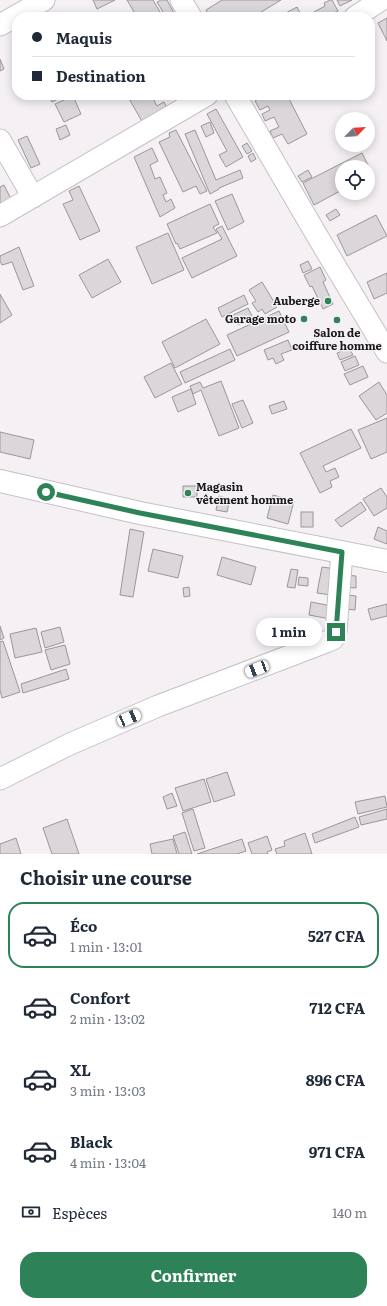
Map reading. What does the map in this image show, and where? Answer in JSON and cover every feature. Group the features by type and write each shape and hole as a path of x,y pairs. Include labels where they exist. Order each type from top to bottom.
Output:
{"street":[{"path":"23,12 44,0"},
{"path":"181,0 188,12"},
{"path":"363,12 381,0"},
{"path":"0,25 12,18"},
{"path":"0,216 198,100"},
{"path":"238,100 318,239 387,352"},
{"path":"0,140 33,197"},
{"path":"0,481 140,513 387,561"},
{"path":"0,779 70,744 158,706 332,639 336,632 342,552"}],"building":[{"path":"93,0 115,0 97,9"},
{"path":"127,0 153,0 160,12 134,12"},
{"path":"167,0 173,12 163,12 157,2"},
{"path":"222,0 281,0 261,12 207,12 206,10"},
{"path":"332,0 338,11 314,12 325,6 324,3"},
{"path":"337,0 352,0 340,6"},
{"path":"297,7 300,12 288,12"},
{"path":"387,18 387,41 378,23"},
{"path":"0,59 4,69 0,71"},
{"path":"64,100 75,100 81,114 64,122 55,104"},
{"path":"130,100 154,100 157,106 164,102 168,110 144,125"},
{"path":"290,100 307,134 288,144 282,134 273,138 270,131 279,127 274,117 265,121 262,114 270,110 268,106 260,110 255,101"},
{"path":"216,109 243,157 226,167 219,155 227,151 207,114"},
{"path":"210,122 214,133 206,137 201,126"},
{"path":"66,125 70,135 60,140 56,129"},
{"path":"176,130 207,191 200,194 196,186 183,192 159,142 170,137 169,133"},
{"path":"195,130 216,180 240,170 243,178 219,188 210,194 185,134"},
{"path":"27,136 40,164 31,168 18,140"},
{"path":"247,143 252,151 247,154 242,146"},
{"path":"152,148 158,161 150,165 155,179 160,177 167,193 163,195 166,202 171,199 175,208 160,217 134,157"},
{"path":"253,153 256,159 251,162 248,156"},
{"path":"362,153 366,160 348,160"},
{"path":"335,167 335,194 314,205 303,183"},
{"path":"308,170 312,177 302,182 298,176"},
{"path":"4,185 12,201 0,207 0,187"},
{"path":"79,186 100,231 80,240 63,204 73,200 69,191"},
{"path":"232,194 244,222 228,230 215,201"},
{"path":"210,204 219,224 213,227 217,233 180,249 177,243 176,244 167,224"},
{"path":"336,209 340,215 330,221 326,215"},
{"path":"376,215 387,236 347,256 337,235"},
{"path":"222,226 237,256 192,278 182,258 222,239 216,229"},
{"path":"168,233 184,270 152,284 136,247"},
{"path":"19,247 34,286 23,290 12,262 2,265 0,261 0,256"},
{"path":"108,259 121,282 92,298 79,275"},
{"path":"308,261 312,269 303,273 300,265"},
{"path":"320,267 326,280 323,282 333,304 323,309 312,286 310,287 304,275"},
{"path":"387,273 387,293 374,299 367,282"},
{"path":"262,282 277,307 265,314 262,309 258,312 252,303 256,301 249,290"},
{"path":"0,294 12,315 0,323"},
{"path":"244,295 248,304 222,317 218,308"},
{"path":"248,308 253,318 238,325 233,315"},
{"path":"279,311 289,332 237,356 227,335"},
{"path":"206,319 220,344 175,368 162,342"},
{"path":"288,340 292,350 281,354 284,360 276,364 273,358 268,360 264,350"},
{"path":"349,348 353,355 340,360 337,353"},
{"path":"230,349 235,360 185,383 180,372"},
{"path":"355,356 359,365 345,371 341,362"},
{"path":"171,363 182,384 155,398 144,377"},
{"path":"363,366 368,377 350,385 344,374"},
{"path":"221,381 239,428 219,436 201,390 193,394 190,386 200,382 203,388"},
{"path":"379,382 387,395 387,413 376,420 359,396"},
{"path":"191,389 196,404 178,412 172,397"},
{"path":"243,400 253,423 242,428 232,404"},
{"path":"284,401 287,409 272,414 269,406"},
{"path":"387,418 387,452 371,459 358,430"},
{"path":"351,429 361,448 323,466 326,472 335,468 339,477 330,481 332,487 320,493 300,453"},
{"path":"0,432 34,440 30,459 0,452"},
{"path":"183,486 197,486 197,497 183,497"},
{"path":"381,488 387,497 387,508 374,516 363,499"},
{"path":"273,495 294,501 288,524 267,518"},
{"path":"219,496 230,499 227,512 216,510"},
{"path":"361,502 366,510 341,527 335,520"},
{"path":"301,512 313,512 313,527 301,527"},
{"path":"378,527 387,531 387,544 374,539"},
{"path":"130,529 144,532 133,597 120,595"},
{"path":"153,549 183,556 178,578 148,571"},
{"path":"222,557 256,567 251,585 217,575"},
{"path":"322,567 336,569 331,595 317,593"},
{"path":"291,569 298,570 295,588 287,587"},
{"path":"345,575 356,576 356,588 345,587"},
{"path":"299,577 308,578 308,586 298,585"},
{"path":"189,587 190,596 184,597 183,588"},
{"path":"347,595 356,596 355,610 346,609"},
{"path":"311,602 332,606 330,619 309,615"},
{"path":"387,604 387,616 371,620 368,609"},
{"path":"0,626 4,638 0,640"},
{"path":"60,627 64,642 45,648 41,632"},
{"path":"36,628 42,652 15,658 10,634"},
{"path":"3,641 20,692 2,698 0,690 0,642"},
{"path":"65,645 70,664 51,670 45,650"},
{"path":"66,669 69,679 23,693 21,684"},
{"path":"227,772 235,795 214,802 206,779"},
{"path":"204,779 211,802 183,811 175,788"},
{"path":"172,793 177,806 167,809 163,797"},
{"path":"385,796 387,807 358,814 355,802"},
{"path":"193,809 205,848 194,851 182,813"},
{"path":"387,809 387,819 361,825 359,817"},
{"path":"355,817 359,827 315,843 312,834"},
{"path":"67,819 79,854 52,854 43,828"},
{"path":"185,832 192,854 179,854 173,836"},
{"path":"305,833 312,854 277,854 275,849 285,846 284,841"},
{"path":"267,836 272,850 267,852 268,854 252,854 248,843"},
{"path":"16,838 21,854 0,854 0,844"},
{"path":"173,839 177,854 152,854 150,844"},
{"path":"242,839 246,851 237,854 197,854"}],"place":[{"name":"Auberge","path":"328,301"},
{"name":"Garage moto","path":"304,319"},
{"name":"Salon de coiffure homme","path":"337,320"},
{"name":"Magasin vêtement homme","path":"188,493"}],"route":[{"path":"46,492 140,513 342,552 336,632"}]}
